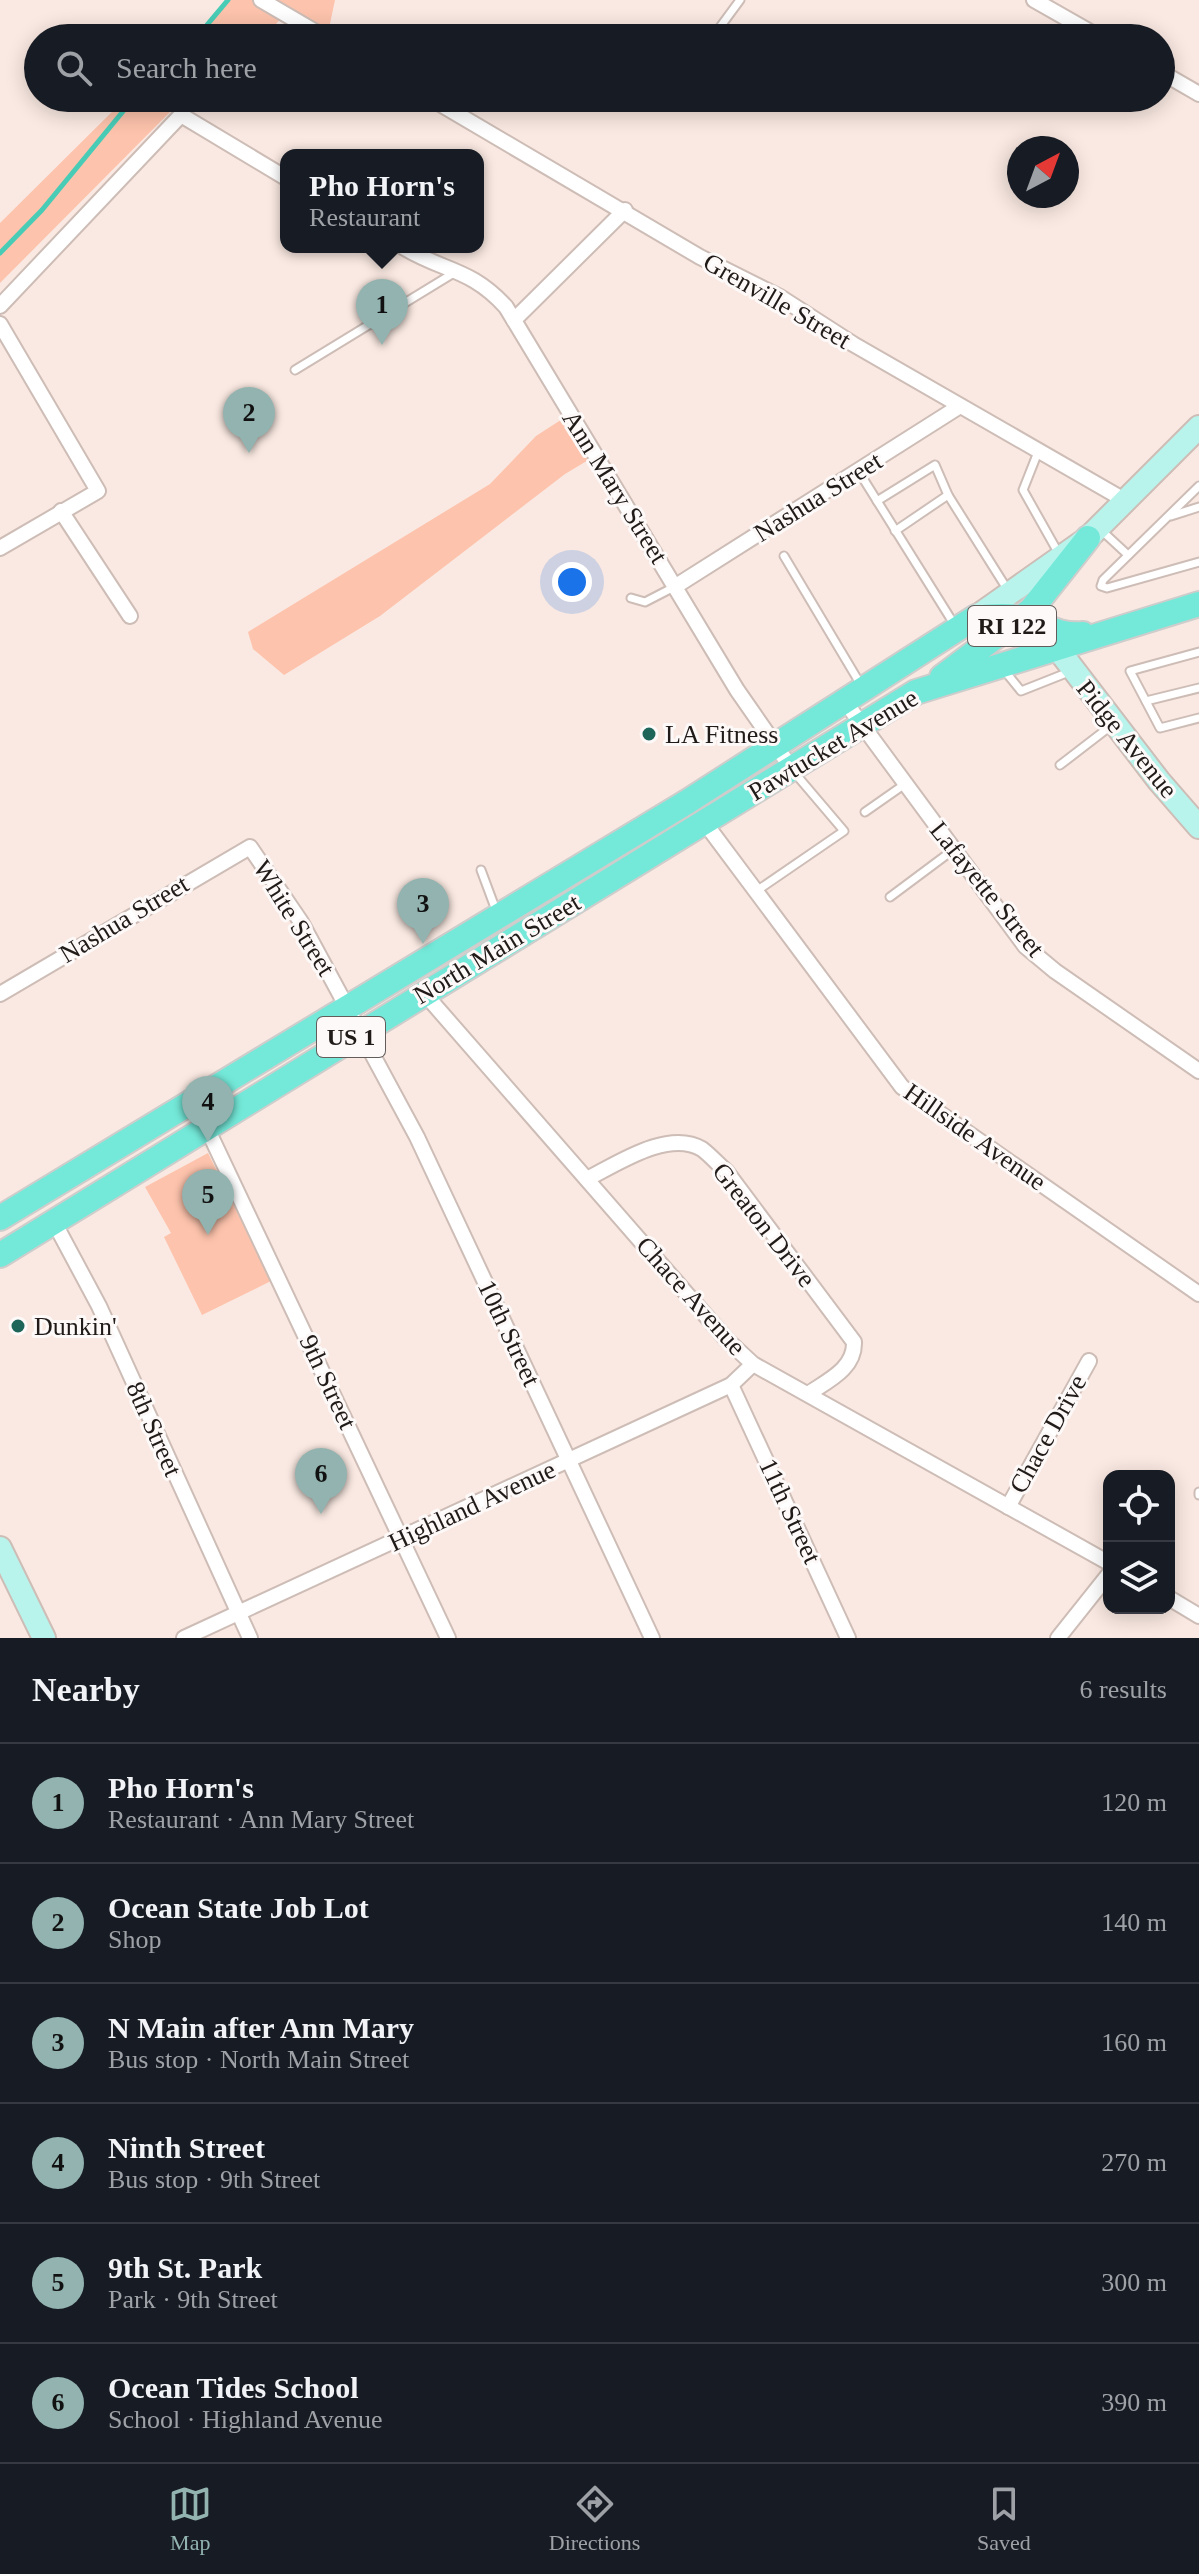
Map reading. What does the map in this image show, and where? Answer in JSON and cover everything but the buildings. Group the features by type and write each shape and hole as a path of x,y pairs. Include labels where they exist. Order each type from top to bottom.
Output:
{"main road":[{"name":"RI 122","path":"916,692 1022,618 1093,532"},
{"name":"Pawtucket Avenue","path":"707,822 916,692 1097,633 1199,604"},
{"name":"Pawtucket Avenue","path":"687,802 967,623 1022,618 1046,630 1068,635 1097,633"},
{"path":"687,802 707,822"},
{"name":"North Main Street","path":"0,1218 687,802"},
{"name":"North Main Street","path":"0,1255 360,1031 707,822"}],"street":[{"path":"261,0 302,24"},
{"path":"1034,0 1076,24"},
{"path":"1175,80 1199,94"},
{"name":"Grenville Street","path":"454,112 700,257 780,297 960,406 1126,501"},
{"path":"0,306 181,115 280,174"},
{"path":"514,320 625,210"},
{"name":"Ann Mary Street","path":"413,253 426,261 459,270 487,285 514,320 775,748 792,769"},
{"path":"0,324 98,491 0,548"},
{"name":"Nashua Street","path":"676,586 960,406"},
{"name":"RI 122","path":"967,623 1093,532 1199,427"},
{"path":"61,511 130,616"},
{"name":"Pidge Avenue","path":"1057,648 1114,724 1199,827"},
{"name":"Lafayette Street","path":"855,696 862,725 1025,946 1055,971 1199,1071"},
{"name":"Hillside Avenue","path":"707,822 755,892 902,1087 1199,1294"},
{"name":"Nashua Street","path":"0,994 250,847"},
{"name":"White Street","path":"250,847 301,922 360,1031"},
{"name":"Chace Avenue","path":"424,993 727,1340 753,1364 1103,1560"},
{"name":"10th Street","path":"360,1031 417,1137 652,1638"},
{"name":"9th Street","path":"206,1126 448,1638"},
{"name":"Greaton Drive","path":"587,1179 663,1145 683,1143 701,1149 726,1171 854,1342 855,1354 842,1371 808,1394"},
{"name":"8th Street","path":"54,1222 99,1306 250,1638"},
{"name":"Chace Drive","path":"1008,1507 1089,1361"},
{"name":"Highland Avenue","path":"184,1638 731,1385 753,1364"},
{"name":"11th Street","path":"731,1385 848,1638"},
{"path":"0,1548 44,1638"},
{"path":"1058,1638 1103,1582"},
{"path":"1175,1602 1199,1616"}],"lane":[{"path":"722,24 740,0"},
{"path":"295,370 459,270"},
{"path":"1039,451 1023,490 1060,556"},
{"path":"877,501 935,465 948,495 1010,594"},
{"path":"859,472 895,531 967,623"},
{"path":"1199,486 1128,555 1101,586 1107,588 1199,562"},
{"path":"895,531 948,495"},
{"path":"1167,517 1199,507"},
{"path":"1093,532 1128,555"},
{"path":"784,556 855,696"},
{"path":"631,598 645,602 676,586"},
{"path":"1199,652 1130,671 1160,728 1199,718"},
{"path":"1000,666 1021,691 1072,671"},
{"path":"1146,701 1199,688"},
{"path":"1060,765 1114,724"},
{"path":"755,892 844,831 792,769"},
{"path":"865,812 905,784"},
{"path":"890,897 953,850"},
{"path":"481,870 498,917"}],"shaded area":[{"path":"230,0 335,0 330,24 297,24 282,17 276,24 207,24"},
{"path":"112,112 170,112 0,283 0,223"},
{"path":"570,414 595,456 565,474 380,616 284,675 253,649 248,632 490,484 536,436"},
{"path":"208,1153 271,1281 202,1315 164,1237 171,1233 145,1187"}],"waterway":[{"path":"208,24 228,0"},
{"path":"0,253 42,210 122,112"}],"place":[{"name":"Pho Horn's","path":"382,345"},
{"name":"Ocean State Job Lot","path":"249,453"},
{"name":"LA Fitness","path":"649,734"},
{"name":"N Main after Ann Mary","path":"423,944"},
{"name":"Ninth Street","path":"208,1142"},
{"name":"9th St. Park","path":"208,1235"},
{"name":"Dunkin'","path":"18,1326"},
{"name":"Ocean Tides School","path":"321,1514"}]}
